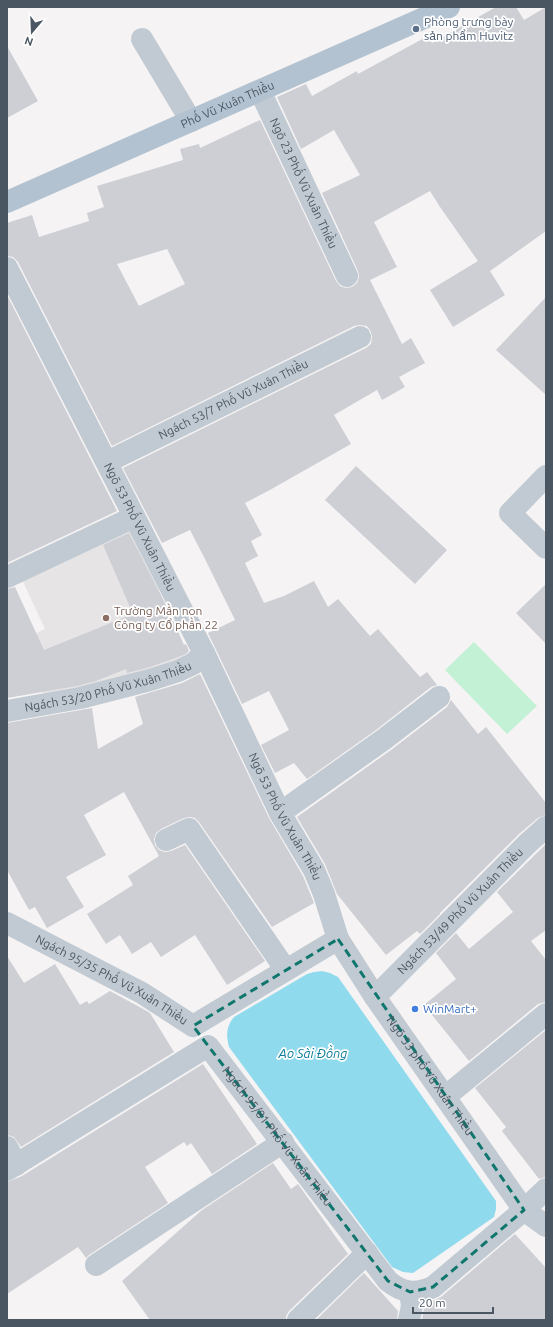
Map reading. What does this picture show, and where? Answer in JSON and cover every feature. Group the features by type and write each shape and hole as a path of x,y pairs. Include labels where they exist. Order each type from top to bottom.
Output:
{"main road":[{"name":"Phố Vũ Xuân Thiều","path":"7,202 449,7"}],"street":[{"path":"142,38 191,121"},
{"name":"Ngõ 23 Phố Vũ Xuân Thiều","path":"260,91 347,276"},
{"name":"Ngõ 53 Phố Vũ Xuân Thiều","path":"7,268 204,654 280,813 314,870 324,894 338,939"},
{"name":"Ngách 53/7 Phố Vũ Xuân Thiều","path":"107,462 360,337"},
{"path":"546,476 510,513 546,548"},
{"path":"7,577 134,517"},
{"name":"Ngách 53/20 Phố Vũ Xuân Thiều","path":"7,711 80,698 150,680 178,671 193,664 204,654"},
{"path":"280,813 383,740 438,698"},
{"name":"Ngách 53/49 Phố Vũ Xuân Thiều","path":"375,997 528,843 546,827"},
{"path":"166,840 189,829 286,970"},
{"name":"Ngách 95/35 Phố Vũ Xuân Thiều","path":"7,923 142,993 193,1026 338,939"},
{"name":"Ngõ 53 phố Vũ Xuân Thiều","path":"338,939 375,997 524,1210 546,1226"},
{"path":"445,1097 546,1014"},
{"name":"Ngách 95/81 Phố Vũ Xuân Thiều","path":"193,1026 388,1280 398,1288 410,1292"},
{"path":"10,1161 208,1046"},
{"path":"96,1265 283,1142"},
{"path":"409,1320 412,1306 410,1292 422,1291 433,1286 524,1210 546,1189"},
{"path":"298,1320 367,1253"}],"highlighted area":[{"path":"338,939 524,1210 433,1287 410,1292 388,1281 193,1026"}],"shaded area":[{"name":"Trường Mần non Công ty Cổ phần 22","path":"129,522 189,658 45,699 22,640 45,629 19,573"}],"green space":[{"path":"474,642 537,706 507,734 445,670"}],"water":[{"name":"Ao Sài Đồng","path":"322,971 338,977 496,1201 494,1217 413,1273 403,1272 392,1267 229,1047 227,1031 229,1024 234,1017 307,974"}],"building":[{"path":"496,7 516,7 524,20 546,7 546,231 490,271 505,295 453,327 430,290 478,261 430,191 374,222 397,267 370,280 402,344 411,338 425,363 399,377 405,387 382,400 377,390 334,415 351,444 245,503 262,535 251,541 258,556 245,563 264,603 284,596 314,581 328,607 338,599 370,636 378,629 420,677 427,672 437,685 431,687 376,730 307,779 294,763 275,773 261,745 289,730 269,691 242,704 208,633 235,620 205,559 190,530 162,543 123,468 366,348 371,344 371,332 367,326 354,326 112,446 18,262 13,257 7,256 7,223 32,215 39,237 89,221 87,213 104,207 97,186 183,160 180,149 199,144 200,148 260,120 336,281 340,286 346,288 352,287 357,283 359,277 358,271 322,193 360,175 334,130 301,149 277,97 306,84 312,96 357,71 358,74 428,36 432,43","holes":["167,249 185,284 139,306 117,264"]},
{"path":"7,46 38,101 7,118"},
{"path":"7,295 117,511 7,563"},
{"path":"546,297 546,395 496,350"},
{"path":"356,466 447,550 415,584 325,500"},
{"path":"129,533 166,605 184,645 186,644 189,651 186,654 147,668 127,673 126,669 96,681 77,686 7,698 7,589 15,587 44,650 133,614 103,545"},
{"path":"546,584 546,644 516,613"},
{"path":"200,674 269,818 303,876 314,903 272,927 195,818 184,818 156,833 154,839 155,845 159,850 165,852 171,851 185,845 265,961 227,985 195,935 161,957 151,942 132,954 120,935 106,944 87,914 133,885 128,876 159,856 124,792 84,815 106,855 66,877 84,907 47,928 35,907 29,910 7,870 7,723 92,708 98,749 143,724 135,697 182,683"},
{"path":"451,700 478,734 486,727 546,803 546,815 538,818 519,834 420,934 417,931 386,955 337,894 325,864 297,817 391,750 447,707"},
{"path":"546,844 546,930 531,941 546,960 546,1002 538,1004 469,1061 424,1005 456,979 436,953 456,933 469,949 513,912 497,892"},
{"path":"7,956 24,983 55,964 80,1005 87,1001 89,1004 110,991 145,1010 150,1013 174,1052 21,1147 14,1137 7,1135"},
{"path":"546,1030 546,1177 539,1179 502,1131 506,1127 475,1088"},
{"path":"203,1064 257,1144 212,1174 191,1143 187,1146 184,1142 145,1167 168,1203 86,1258 78,1247 7,1294 7,1182 22,1176"},
{"path":"273,1163 291,1189 298,1184 348,1254 289,1311 286,1316 286,1320 150,1320 122,1281 202,1210"},
{"path":"515,1234 546,1268 546,1320 422,1320 424,1308 432,1301 441,1297"},
{"path":"364,1273 398,1311 397,1320 316,1320"}],"place":[{"name":"Phòng trưng bày sản phẩm Huvitz","path":"416,29"},
{"name":"Trường Mần non Công ty Cổ phần 22","path":"106,618"},
{"name":"WinMart+","path":"415,1009"}]}
